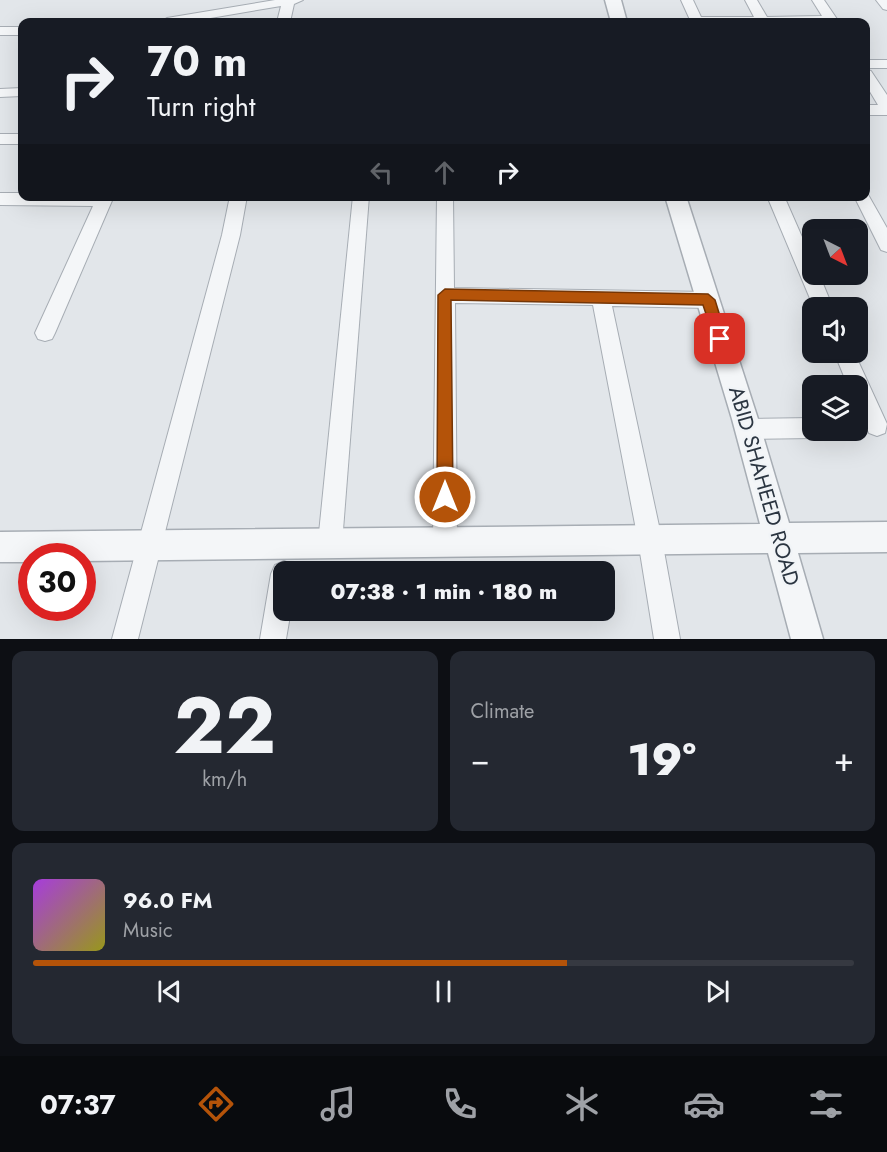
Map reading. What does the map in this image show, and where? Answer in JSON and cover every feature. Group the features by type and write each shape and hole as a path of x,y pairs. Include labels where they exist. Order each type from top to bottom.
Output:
{"street":[{"path":"185,18 192,0"},
{"path":"613,0 618,18"},
{"path":"687,0 695,18"},
{"path":"751,0 761,18"},
{"path":"818,0 829,18"},
{"path":"882,0 887,6"},
{"path":"200,18 292,1"},
{"path":"286,18 292,1"},
{"path":"0,31 18,31"},
{"path":"870,64 887,64"},
{"path":"870,80 887,108 870,110"},
{"path":"0,93 18,92"},
{"path":"0,139 18,139"},
{"path":"0,199 18,199"},
{"path":"45,333 104,201"},
{"path":"125,639 231,236 238,201"},
{"path":"330,543 362,201"},
{"path":"445,201 445,542"},
{"name":"ABID SHAHEED ROAD","path":"677,201 748,429 807,639"},
{"path":"776,201 819,297"},
{"path":"865,201 887,245"},
{"path":"445,295 708,300"},
{"path":"601,298 650,540 667,639"},
{"path":"848,363 874,426"},
{"path":"748,429 802,428"},
{"path":"290,561 330,543 887,537"},
{"path":"0,547 148,545 273,561"},
{"path":"273,639 276,621"}],"route":[{"path":"445,497 445,295 708,300 720,339"}]}
